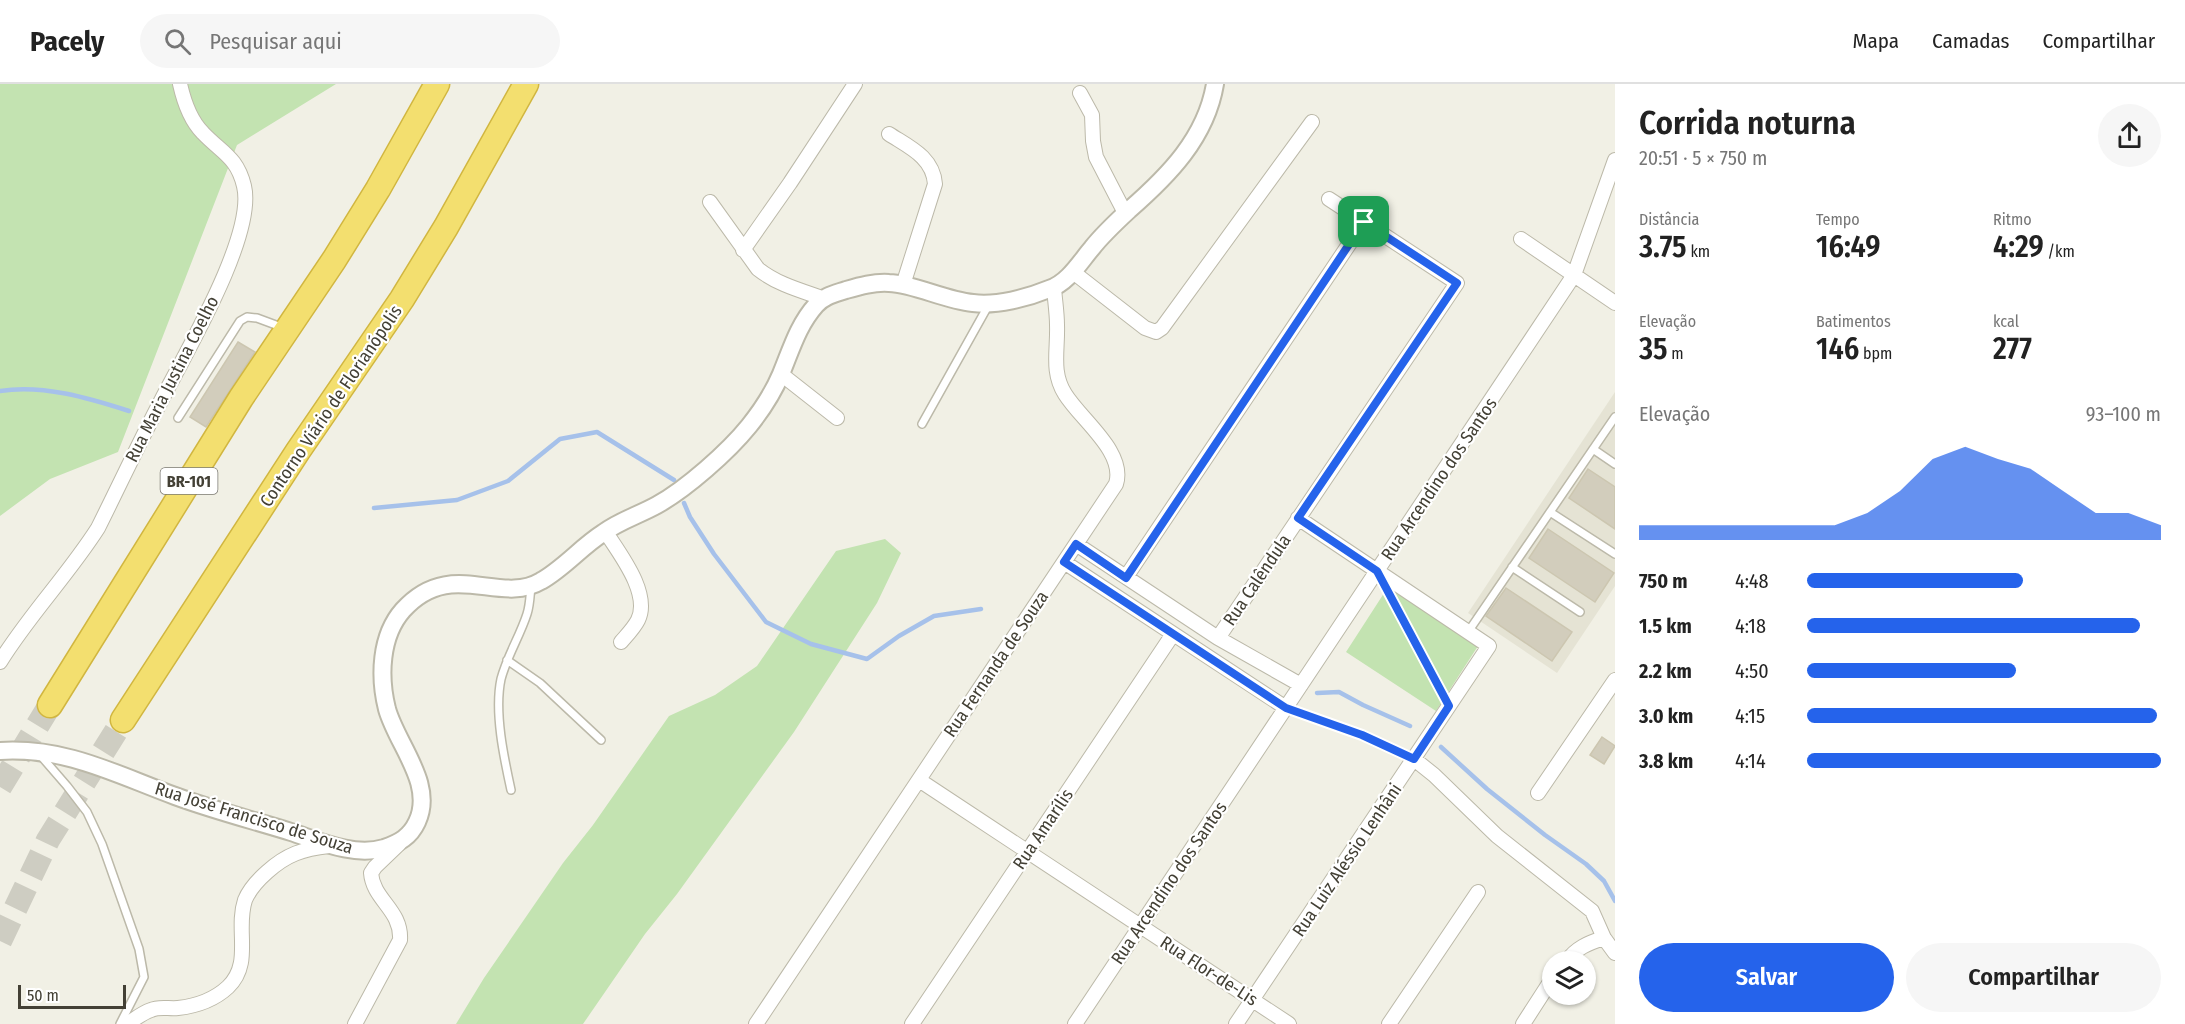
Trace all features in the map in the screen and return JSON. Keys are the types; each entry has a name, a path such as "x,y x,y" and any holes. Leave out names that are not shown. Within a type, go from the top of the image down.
{"highway":[{"name":"BR-101","path":"50,705 241,398 289,330 378,189 437,84"},
{"name":"Contorno Viário de Florianópolis","path":"123,720 298,452 402,299 446,227 526,84"}],"street":[{"name":"Rua Maria Justina Coelho","path":"0,662 12,643 76,562 98,528 199,328 232,258 242,228 245,189 240,172 231,157 202,132 194,121 185,105 180,84"},
{"path":"743,250 855,84"},
{"path":"355,1024 400,940 401,928 374,886 371,873 414,829 422,811 422,792 386,706 383,679 383,655 387,638 395,621 414,600 438,587 471,583 509,588 531,586 545,579 605,531 672,496 708,466 750,425 781,374 796,334 807,315 822,298 866,284 891,283 975,304 990,303 1054,288 1073,272 1095,244 1125,213 1150,192 1184,154 1195,138 1212,103 1215,84"},
{"path":"1080,93 1092,115 1096,157 1125,213"},
{"path":"1073,272 1145,328 1156,332 1162,328 1312,122"},
{"path":"889,134 920,155 929,163 934,173 935,184 903,285"},
{"name":"Rua Arcendino dos Santos","path":"1075,1024 1574,275 1615,160"},
{"path":"1126,578 1364,222 1329,199"},
{"path":"710,202 743,250 768,278 822,298"},
{"name":"Rua Calêndula","path":"1218,638 1457,283 1364,222"},
{"path":"1521,239 1615,303"},
{"name":"Rua Fernanda de Souza","path":"756,1024 1116,484 1119,475 1117,463 1110,450 1075,407 1059,381 1055,363 1058,327 1054,288"},
{"path":"781,374 837,418"},
{"name":"Rua Luiz Aléssio Lenhâni","path":"1236,1024 1489,646 1298,518"},
{"path":"605,531 628,568 640,595 639,618 621,642"},
{"path":"1076,544 1218,638 1301,685"},
{"path":"1064,562 1286,708"},
{"name":"Rua Amarílis","path":"912,1024 1173,634"},
{"path":"1538,793 1615,680"},
{"name":"Rua José Francisco de Souza","path":"0,751 22,750 81,760 179,798 334,846 362,851 378,850 403,841"},
{"path":"1414,759 1434,775 1497,836 1592,911 1604,938 1615,953"},
{"name":"Rua Flor-de-Lis","path":"919,780 1289,1024"},
{"path":"127,1024 150,1010 198,1005 219,995 230,986 242,963 243,910 246,898 254,884 278,862 292,853 304,849 334,846"},
{"path":"1389,1024 1478,892"},
{"path":"1575,951 1604,938"},
{"path":"1523,1024 1542,995"}],"lane":[{"path":"922,424 990,303"},
{"path":"178,418 240,321 247,317 256,318 289,330"},
{"path":"1468,632 1615,417"},
{"path":"1593,449 1615,464"},
{"path":"1550,512 1615,554"},
{"path":"1512,567 1580,612"},
{"path":"511,790 500,722 501,681 507,660 527,615 531,586"},
{"path":"507,660 540,683 601,740"},
{"path":"37,752 68,786 87,812 102,844 139,949 144,976 120,1024"}],"path":[{"path":"1377,571 1449,706"},
{"path":"1286,708 1362,735 1414,759"}],"shaded area":[{"path":"1615,392 1615,586 1557,673 1468,613"}],"green space":[{"path":"0,84 336,84 237,145 118,452 50,479 0,516"},
{"path":"885,539 901,553 877,603 794,732 677,894 645,934 583,1024 456,1024 484,978 563,863 593,825 669,716 715,695 757,666 836,551"},
{"path":"1388,587 1478,646 1436,711 1346,652"}],"building":[{"path":"238,342 255,352 206,427 190,417"},
{"path":"1588,469 1615,487 1615,529 1569,498"},
{"path":"1548,529 1614,573 1595,602 1529,558"},
{"path":"1506,588 1572,632 1552,661 1486,616"},
{"path":"1602,737 1615,746 1604,764 1590,755"}],"waterway":[{"path":"0,391 16,389 49,391 82,397 129,411"},
{"path":"374,508 457,500 508,481 560,439 597,432 674,480"},
{"path":"684,503 690,517 714,554 766,622 811,644 867,659 899,636 934,616 981,609"},
{"path":"1317,693 1339,692 1410,726"},
{"path":"1441,747 1487,789 1586,864 1604,881 1615,901"}],"tunnel":[{"path":"0,787 50,705"},
{"path":"0,941 48,840 123,720"}],"route":[{"path":"1364,222 1457,283 1298,518 1377,571 1449,706 1414,759 1362,735 1286,708 1064,562 1076,544 1126,578 1364,222"}]}
